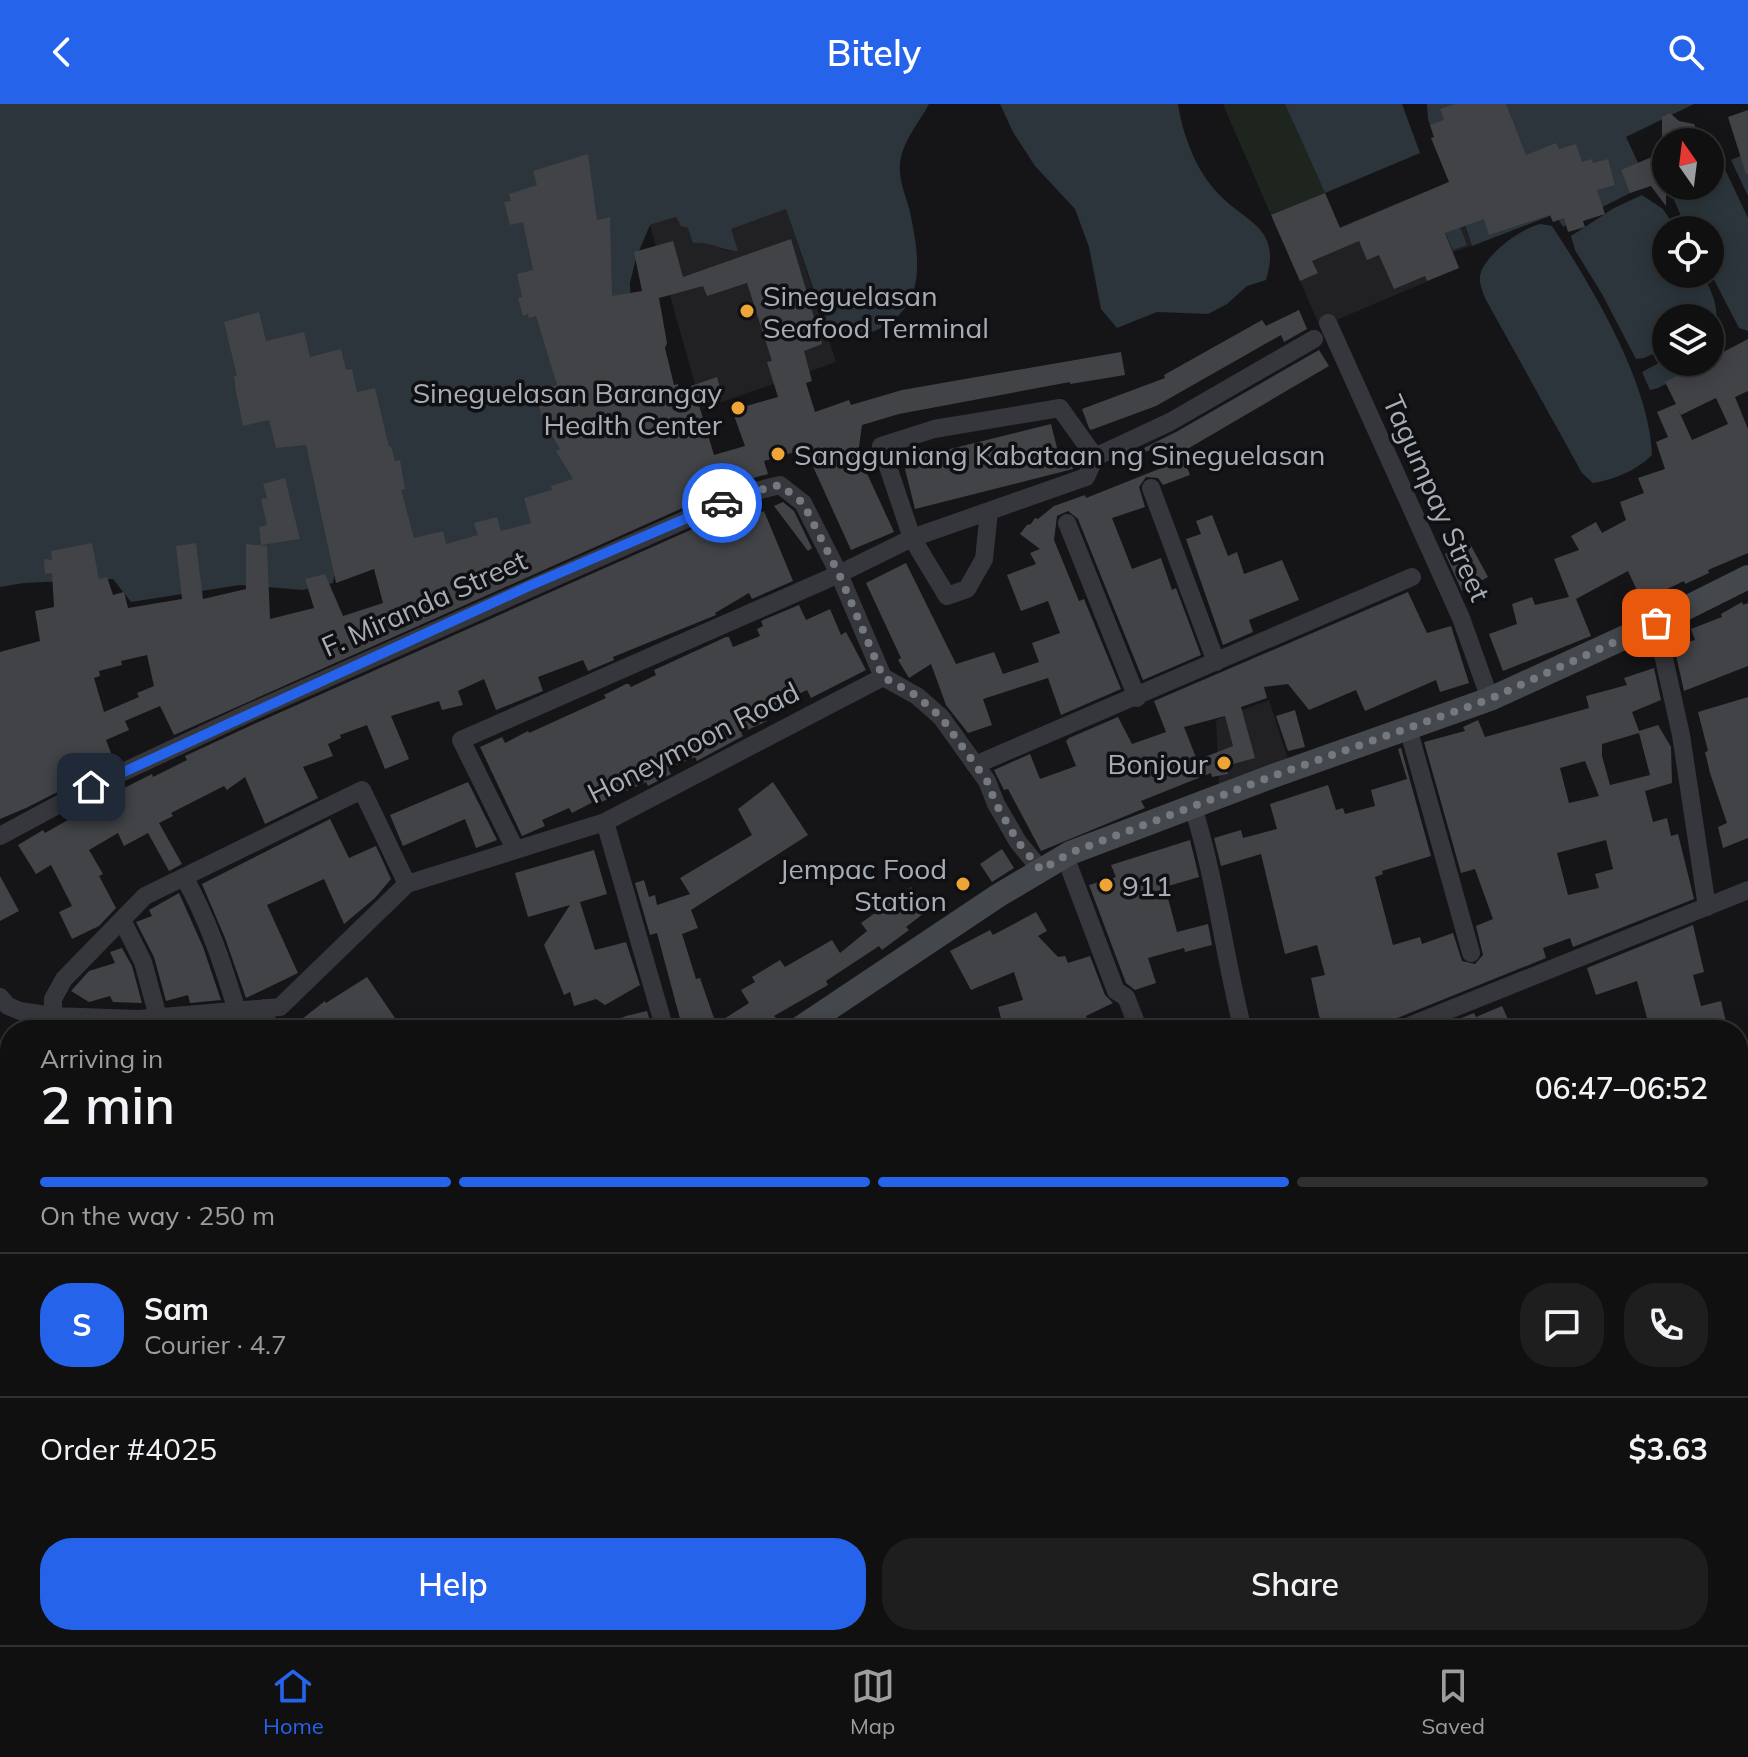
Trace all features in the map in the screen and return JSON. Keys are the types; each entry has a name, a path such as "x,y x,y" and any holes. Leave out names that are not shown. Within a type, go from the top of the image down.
{"main road":[{"path":"812,1020 999,895 1065,856 1490,699 1748,577"}],"street":[{"name":"Tagumpay Street","path":"1328,323 1461,618 1490,699"},
{"path":"515,849 461,740 839,574 912,538 1086,477 1095,457 1170,422 1314,339"},
{"path":"989,511 984,559 967,589 947,596 912,538 881,446 934,429 1060,408 1095,457"},
{"name":"F. Miranda Street","path":"0,836 91,787 249,713 529,586 743,494 780,485 803,503 839,574"},
{"path":"1151,488 1216,662"},
{"path":"1067,523 1137,698"},
{"path":"839,574 883,677 917,696 941,717 987,781 1018,842 1041,870"},
{"path":"975,765 1137,698 1412,577"},
{"path":"1656,623 1681,735 1707,907"},
{"name":"Honeymoon Road","path":"116,1020 280,1007 407,884 605,822 883,677"},
{"path":"1408,728 1471,953"},
{"path":"50,1020 53,999 64,979 145,896 362,790 407,884"},
{"path":"1193,807 1215,889 1228,971 1240,1020"},
{"path":"605,822 662,1020"},
{"path":"1065,856 1116,991 1126,997 1135,1020"},
{"path":"184,877 215,945 237,1011"},
{"path":"1424,1020 1748,890"},
{"path":"122,920 143,962 158,1017"},
{"name":"Honeymoon Road","path":"0,997 8,1006 42,1020"},
{"path":"264,1008 267,1020"}],"shaded area":[{"path":"0,104 929,104 907,141 900,165 916,247 916,280 905,308 893,320 871,332 843,331 825,323 786,209 731,229 738,251 693,243 688,228 681,226 676,217 650,225 636,258 630,283 631,312 612,428 540,533 337,558 333,583 303,590 240,585 131,602 113,579 0,587"},
{"path":"1000,104 1178,104 1190,149 1201,171 1215,190 1265,236 1270,262 1266,280 1247,286 1227,304 1208,314 1157,312 1117,328 1101,309 1089,247 1075,209 1035,166 1013,132"},
{"path":"1223,104 1285,104 1340,227 1448,182 1472,246 1453,252 1459,268 1320,327"},
{"path":"1223,104 1285,104 1325,193 1271,215"},
{"path":"1285,104 1402,104 1420,153 1325,193"},
{"path":"1427,104 1694,104 1626,137 1648,184 1563,227 1555,214 1472,246 1428,119"},
{"path":"1748,153 1748,196 1731,160"},
{"path":"1724,167 1748,218 1748,331 1739,328 1718,288 1724,288 1724,216 1681,216 1674,200 1724,200"},
{"path":"1642,195 1663,209 1668,216 1652,216 1652,288 1709,288 1715,304 1652,304 1652,354 1644,358 1636,359 1575,250 1571,236 1614,208"},
{"name":"Sineguelasan Seafood Terminal","path":"786,208 836,362 702,409 650,225 676,217 705,242 727,251 737,251 730,229"},
{"path":"1453,209 1467,245 1453,250 1438,215"},
{"path":"1541,224 1552,226 1600,305 1630,366 1649,427 1652,455 1632,470 1601,482 1593,483 1582,473 1486,300 1481,285 1480,276 1488,260 1504,244"},
{"path":"1652,367 1652,376 1682,376 1650,390 1642,372"},
{"path":"1269,700 1288,759 1219,784 1216,720"}],"building":[{"path":"1455,104 1506,104 1526,155 1556,143 1559,149 1576,144 1582,162 1608,159 1615,185 1597,190 1605,214 1583,221 1585,227 1568,232 1564,218 1553,222 1550,215 1489,235 1484,219 1445,233 1459,268 1427,281 1425,276 1394,289 1379,255 1367,260 1359,241 1312,261 1318,273 1300,281 1271,215 1325,193 1340,228 1449,182 1431,138 1434,137 1430,125 1444,120 1440,109"},
{"path":"1748,110 1748,174 1746,174 1728,117"},
{"path":"1670,113 1679,121 1694,124 1696,128 1662,128 1662,117"},
{"path":"588,154 597,220 610,217 612,296 642,291 634,252 673,241 683,277 791,239 822,344 804,351 812,381 806,383 815,412 849,400 851,405 902,390 1121,352 1125,375 1070,382 899,414 862,425 858,454 894,532 851,550 805,449 764,461 768,474 703,492 705,498 174,735 160,706 125,721 129,730 106,740 115,763 0,819 0,652 40,641 35,611 54,607 52,573 45,574 44,559 52,560 51,551 92,543 99,579 107,577 113,595 124,592 128,608 182,599 176,546 196,543 203,599 246,589 246,544 267,546 270,619 314,608 305,579 325,574 343,616 383,603 374,569 336,583 306,445 276,448 269,420 243,426 234,376 237,376 224,322 259,312 266,341 304,332 310,357 341,349 346,370 352,369 357,392 375,388 389,447 395,461 400,460 405,489 401,490 414,538 443,531 446,544 478,535 474,523 497,517 501,531 531,523 524,498 552,490 551,486 573,479 556,451 560,449 542,418 537,399 545,397 542,390 557,385 536,316 523,316 518,298 522,297 517,274 533,270 523,222 510,225 504,202 511,201 509,194 537,185 533,171","holes":["747,283 772,361 767,362 778,397 732,410 745,446 714,455 699,405 723,397 717,377 679,390 678,384 674,385 665,348 667,343 659,298 703,286 707,296","147,655 154,686 137,693 139,697 104,712 94,678 100,676 99,671 122,665 121,661"]},
{"path":"1652,157 1652,187 1630,193 1621,170"},
{"path":"1299,310 1307,329 1284,342 1281,335 1156,406 1091,430 1089,428 1082,409 1165,378 1164,375 1262,320 1266,326"},
{"path":"1748,339 1748,391 1735,397 1748,429 1748,553 1642,601 1628,571 1576,599 1591,636 1503,671 1489,634 1517,624 1512,604 1532,597 1535,605 1569,597 1554,559 1579,550 1571,536 1596,522 1602,533 1626,520 1620,502 1644,493 1638,478 1665,469 1656,442 1668,437 1657,412 1676,404 1665,382 1677,376 1724,376 1724,352","holes":["1716,398 1728,424 1692,440 1677,407 1681,415"]},
{"path":"1319,350 1329,366 1177,455 1174,445 1143,452 1142,449"},
{"path":"1051,424 1058,452 1069,449 1073,469 915,509 901,453 920,448 922,456"},
{"path":"1184,459 1190,475 1163,485 1158,478 1146,477 1139,487 1145,507 1112,518 1132,569 1161,558 1172,590 1176,588 1201,655 1143,680 1078,519 1068,511 1057,516 1054,540 1079,601 1084,599 1121,689 1061,715 1048,678 983,699 992,725 968,733 946,705 931,664 909,678 898,660 901,658 866,583 906,563 956,664 994,652 1003,674 1039,662 1032,643 1060,633 1048,601 1021,611 1007,575 1036,564 1030,553 1040,549 1020,534 1035,518 1038,519 1054,506 1085,495 1086,498"},
{"path":"285,478 300,539 261,545 259,527 267,525 261,499 267,498 263,484"},
{"path":"783,502 794,511 812,548 808,551 774,506"},
{"path":"744,511 747,518 764,511 793,581 752,599 749,593 716,615 613,657 614,660 588,671 583,660 538,677 543,691 496,710 484,679 458,691 463,705 442,710 439,701 391,716 409,759 385,769 367,725 340,735 341,738 328,744 333,756 303,767 318,798 265,824 245,777 227,790 224,786 171,813 173,816 159,823 182,864 169,871 148,833 124,846 118,833 89,850 103,874 99,876 116,908 99,926 72,939 59,912 72,906 51,865 36,874 18,845 124,788 187,760 185,756 254,724 713,520 715,524"},
{"path":"1212,515 1228,556 1237,552 1244,574 1282,560 1299,600 1249,620 1253,632 1223,645 1186,539 1201,534 1196,521"},
{"path":"1469,542 1488,577 1462,591 1445,554"},
{"path":"1408,592 1427,633 1451,626 1469,683 1440,692 1436,680 1365,711 1356,690 1309,710 1288,684 1264,687 1267,698 1241,707 1255,758 1226,766 1228,774 1212,777 1211,773 1141,801 1145,808 1041,851 1008,789 1004,790 994,770 1030,754 1040,779 1076,766 1066,741 1118,717 1132,744 1166,732 1154,701","holes":["1225,716 1233,746 1197,760 1184,727"]},
{"path":"1742,602 1743,605 1748,603 1748,666 1684,691 1674,646 1695,640 1691,629 1722,617 1721,614"},
{"path":"799,605 806,620 830,609 841,635 846,632 866,670 811,698 807,690 763,711 767,721 741,733 743,736 697,761 695,757 668,769 671,774 648,786 646,782 572,813 569,808 542,820 545,826 522,836 480,747 502,737 505,743 529,733 606,698 604,695 626,684 631,687 656,675 654,670 726,637 729,637 733,647 760,636 757,629 763,626 761,621"},
{"path":"1654,668 1661,700 1632,712 1639,731 1658,725 1671,747 1672,783 1645,791 1653,822 1667,818 1671,836 1678,834 1694,899 1573,947 1570,938 1543,948 1546,958 1394,1020 1321,1020 1311,978 1325,975 1317,945 1285,954 1261,854 1221,866 1214,838 1241,830 1243,838 1277,829 1270,804 1328,785 1336,810 1343,808 1345,814 1375,806 1371,790 1407,779 1398,749 1401,748 1431,856 1382,871 1383,874 1375,877 1393,945 1420,937 1422,944 1453,933 1462,961 1475,964 1483,955 1476,926 1493,919 1475,869 1461,873 1424,742 1465,731 1463,727 1478,720 1485,737 1589,708 1586,696 1627,685 1624,678","holes":["1639,733 1650,775 1610,785 1602,744","1585,761 1599,796 1569,803 1560,768","1606,840 1613,869 1595,874 1599,888 1568,895 1557,853"]},
{"path":"1748,697 1748,838 1723,848 1718,827 1727,823 1710,773 1698,712"},
{"path":"1295,710 1305,747 1288,751 1276,716"},
{"path":"468,782 497,840 476,848 465,819 403,846 390,815"},
{"path":"773,782 808,835 691,910 698,928 682,934 696,979 700,978 715,1020 680,1020 657,933 650,935 635,883 644,880 649,897 655,895 657,905 690,894 680,878 752,835 738,809"},
{"path":"330,819 349,858 376,846 391,879 375,898 344,924 324,879 267,905 298,973 246,998 202,884"},
{"path":"1190,840 1199,877 1165,887 1177,932 1208,924 1212,945 1185,952 1184,948 1148,958 1156,983 1135,990 1126,983 1089,885 1116,877 1111,865"},
{"path":"1002,849 1014,868 992,882 980,864"},
{"path":"594,850 607,894 580,902 595,950 626,942 640,985 605,1005 596,999 574,1006 570,992 564,995 544,945 570,905 528,917 515,873"},
{"path":"0,876 19,911 0,921"},
{"path":"911,887 928,910 906,927 909,930 882,950 879,946 826,981 828,985 774,1016 776,1018 722,1020 749,1003 741,990 755,982 752,977 780,960 785,967 832,940 840,953 867,931 861,923"},
{"path":"179,893 203,947 221,1000 190,1003 188,995 166,1001 154,957 136,922 152,916 149,910"},
{"path":"1036,912 1047,931 1038,936 1058,957 1065,956 1068,963 1090,956 1105,995 1113,1003 1086,1016 1088,1020 1001,1020 998,1007 1023,1000 1014,972 971,990 950,951 990,930 993,935"},
{"path":"1693,925 1704,972 1693,975 1701,1006 1721,1001 1726,1020 1640,1020 1647,1018 1637,981 1596,995 1587,968"},
{"path":"122,948 132,966 142,1003 113,1002 110,996 89,1002 71,991 89,971 115,963 110,952"},
{"path":"367,977 395,1018 301,1020"},
{"path":"1502,1006 1508,1020 1456,1020 1474,1013 1476,1017"},
{"path":"647,1011 650,1020 616,1020"}],"way so far":[{"path":"722,503 780,485 803,503 839,574 883,677 917,696 941,717 987,781 1018,842 1041,870 1070,853 1273,776 1490,699 1656,623"}],"place":[{"name":"Sineguelasan Seafood Terminal","path":"747,311"},
{"name":"Sineguelasan Barangay Health Center","path":"738,408"},
{"name":"Sangguniang Kabataan ng Sineguelasan","path":"778,454"},
{"name":"Bonjour","path":"1224,763"},
{"name":"Jempac Food Station","path":"963,884"},
{"name":"911","path":"1106,885"}],"route":[{"path":"91,787 529,586 722,503"}]}
